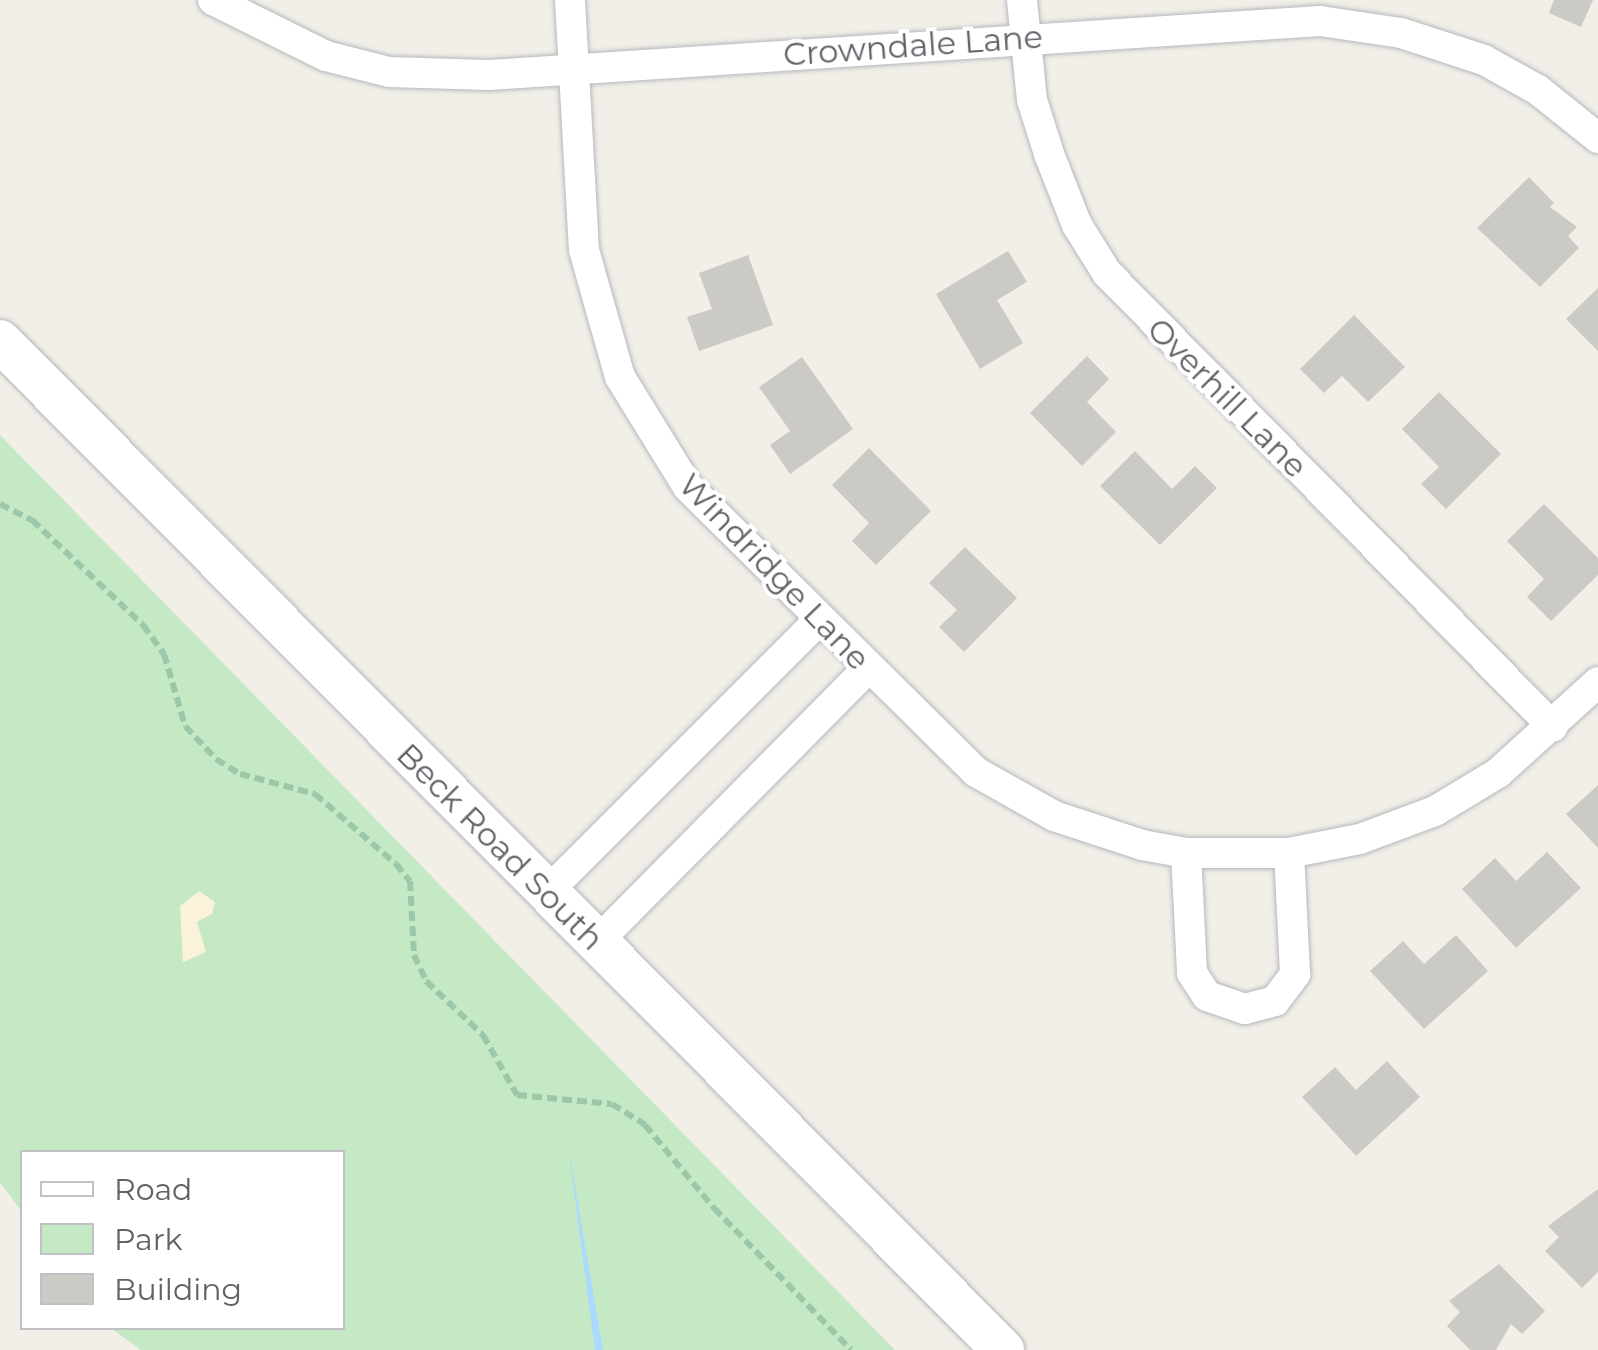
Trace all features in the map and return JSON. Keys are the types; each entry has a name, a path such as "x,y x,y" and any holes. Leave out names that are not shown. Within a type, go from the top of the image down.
{"main road":[{"name":"Beck Road South","path":"0,341 1003,1350"}],"street":[{"name":"Crowndale Lane","path":"213,0 296,44 389,72 575,72 1266,21 1361,25 1484,60 1538,90 1598,138"},
{"name":"Windridge Lane","path":"570,0 584,250 620,377 688,487 946,748 1008,792 1091,830 1186,853 1289,853 1360,839 1435,811 1498,773 1598,682"},
{"name":"Overhill Lane","path":"1022,0 1022,38 1049,154 1077,225 1107,273 1553,727"},
{"path":"546,892 818,621"},
{"path":"596,943 867,670"},
{"path":"1186,853 1192,973 1206,996 1245,1009 1275,1001 1295,974 1289,853"}],"path":[{"path":"0,504 32,520 143,626 164,654 184,726 216,760 240,774 314,794 340,810 396,864 410,882 414,956 426,981 483,1035 517,1095 612,1104 645,1125 714,1208 851,1350"}],"green space":[{"path":"0,435 895,1350 141,1350 114,1330 345,1330 345,1150 20,1150 20,1209 0,1182"}],"sand":[{"path":"199,891 215,902 212,914 197,922 206,952 183,962 180,906"}],"water":[{"path":"568,1146 603,1350 595,1350"}],"building":[{"path":"1554,0 1593,0 1581,27 1549,13"},
{"path":"1529,177 1554,203 1550,207 1577,227 1568,236 1579,248 1540,287 1477,228"},
{"path":"1008,251 1027,282 997,300 1023,343 980,369 936,294"},
{"path":"748,255 773,325 699,351 687,317 712,309 699,273"},
{"path":"1598,288 1598,351 1566,319"},
{"path":"1354,315 1405,367 1368,402 1342,376 1324,393 1300,369"},
{"path":"1087,356 1109,379 1087,402 1116,432 1082,466 1030,413"},
{"path":"802,357 853,429 790,474 770,445 790,431 759,387"},
{"path":"1439,392 1501,454 1446,509 1421,484 1439,467 1402,429"},
{"path":"869,448 931,511 876,565 852,541 869,523 832,485"},
{"path":"1135,451 1172,489 1195,466 1217,488 1160,545 1100,486"},
{"path":"1544,504 1598,558 1598,575 1551,621 1527,597 1544,579 1507,541"},
{"path":"965,547 1017,598 964,652 939,627 957,610 929,583"},
{"path":"1598,785 1598,848 1566,814"},
{"path":"1547,852 1581,888 1516,948 1462,889 1495,858 1516,881"},
{"path":"1456,935 1488,971 1424,1029 1370,971 1403,941 1424,964"},
{"path":"1387,1061 1420,1097 1356,1156 1302,1097 1335,1067 1356,1090"},
{"path":"1598,1189 1598,1272 1582,1288 1545,1251 1559,1237 1548,1226"},
{"path":"1499,1264 1545,1311 1522,1334 1511,1324 1496,1350 1470,1350 1447,1326 1460,1312 1449,1301"}]}
